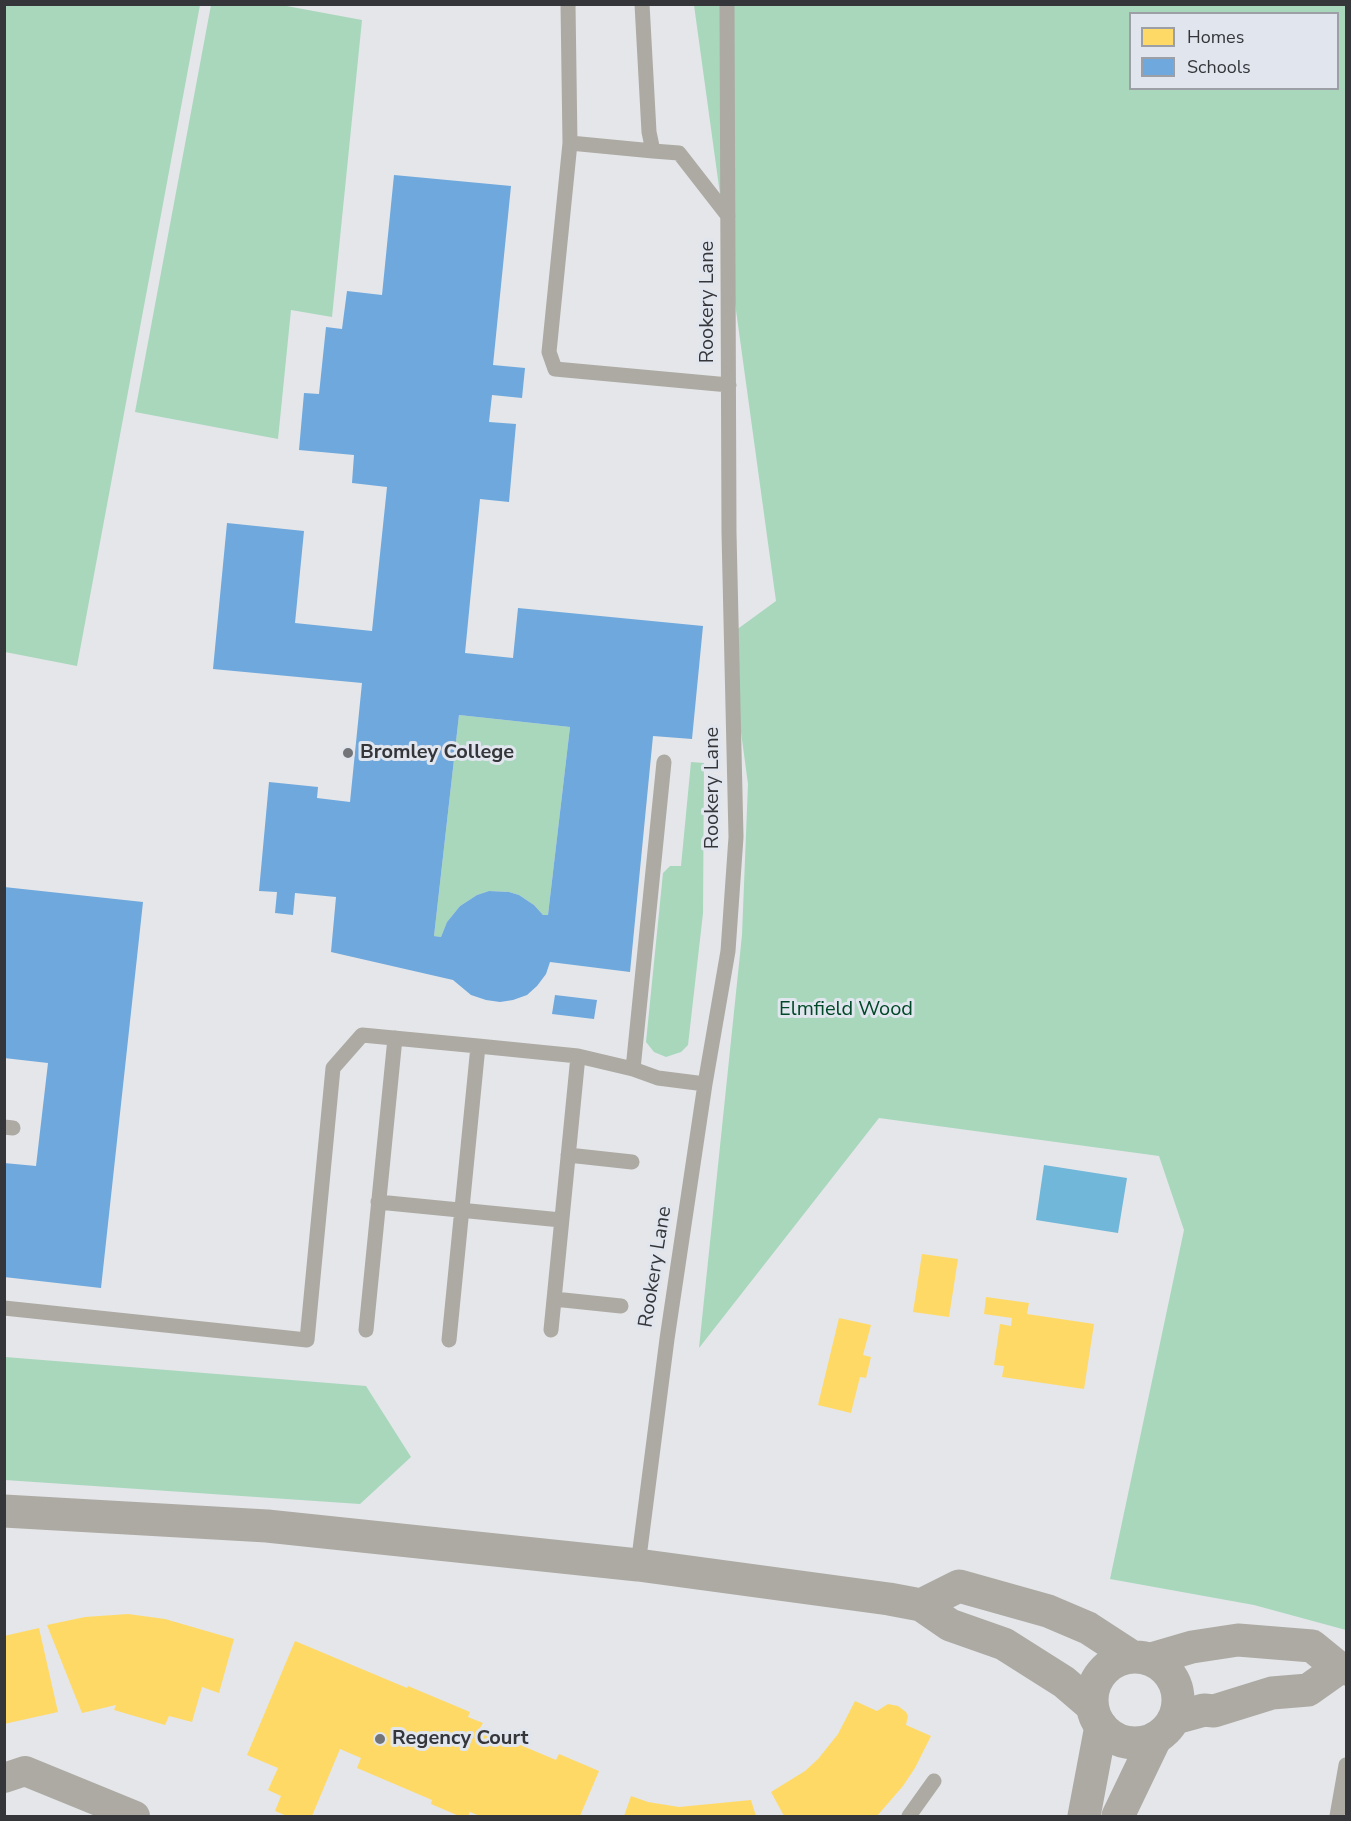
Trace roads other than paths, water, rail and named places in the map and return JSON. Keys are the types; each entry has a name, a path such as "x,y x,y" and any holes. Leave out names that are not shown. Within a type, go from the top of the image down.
{"main road":[{"path":"4,1511 267,1526 638,1565 921,1605 950,1625 1004,1644 1064,1682 1096,1717 1114,1738 1127,1742 1140,1743 1165,1728 1204,1710 1214,1711 1272,1693 1308,1690 1343,1669 1312,1646 1238,1640 1117,1660 1102,1672 1096,1680 1092,1693 1096,1717 1084,1816"},
{"path":"921,1605 959,1586 1048,1611 1162,1665 1170,1673 1178,1687 1179,1698 1118,1816"}],"street":[{"path":"4,1779 25,1771 135,1816"}],"lane":[{"path":"568,4 570,143 549,352 555,369 729,386"},
{"path":"642,4 649,132 653,151"},
{"name":"Rookery Lane","path":"638,1565 667,1339 705,1084 728,951 736,837 729,533 727,4"},
{"path":"570,143 680,153 728,216"},
{"path":"633,1069 664,762"},
{"path":"4,1308 307,1340 333,1068 362,1035 578,1056 633,1069 658,1078 705,1084"},
{"path":"366,1330 395,1038"},
{"path":"449,1340 478,1046"},
{"path":"551,1330 578,1056"},
{"path":"568,1155 632,1162"},
{"path":"378,1202 561,1220"},
{"path":"554,1299 621,1306"},
{"path":"1337,1816 1347,1765"},
{"path":"909,1816 934,1781"}],"water":[{"path":"1044,1165 1127,1178 1118,1233 1036,1220"}],"place":[{"name":"Bromley College","path":"348,753"},
{"name":"Regency Court","path":"380,1739"}],"park label":[{"name":"Elmfield Wood","path":"846,1010"}]}
